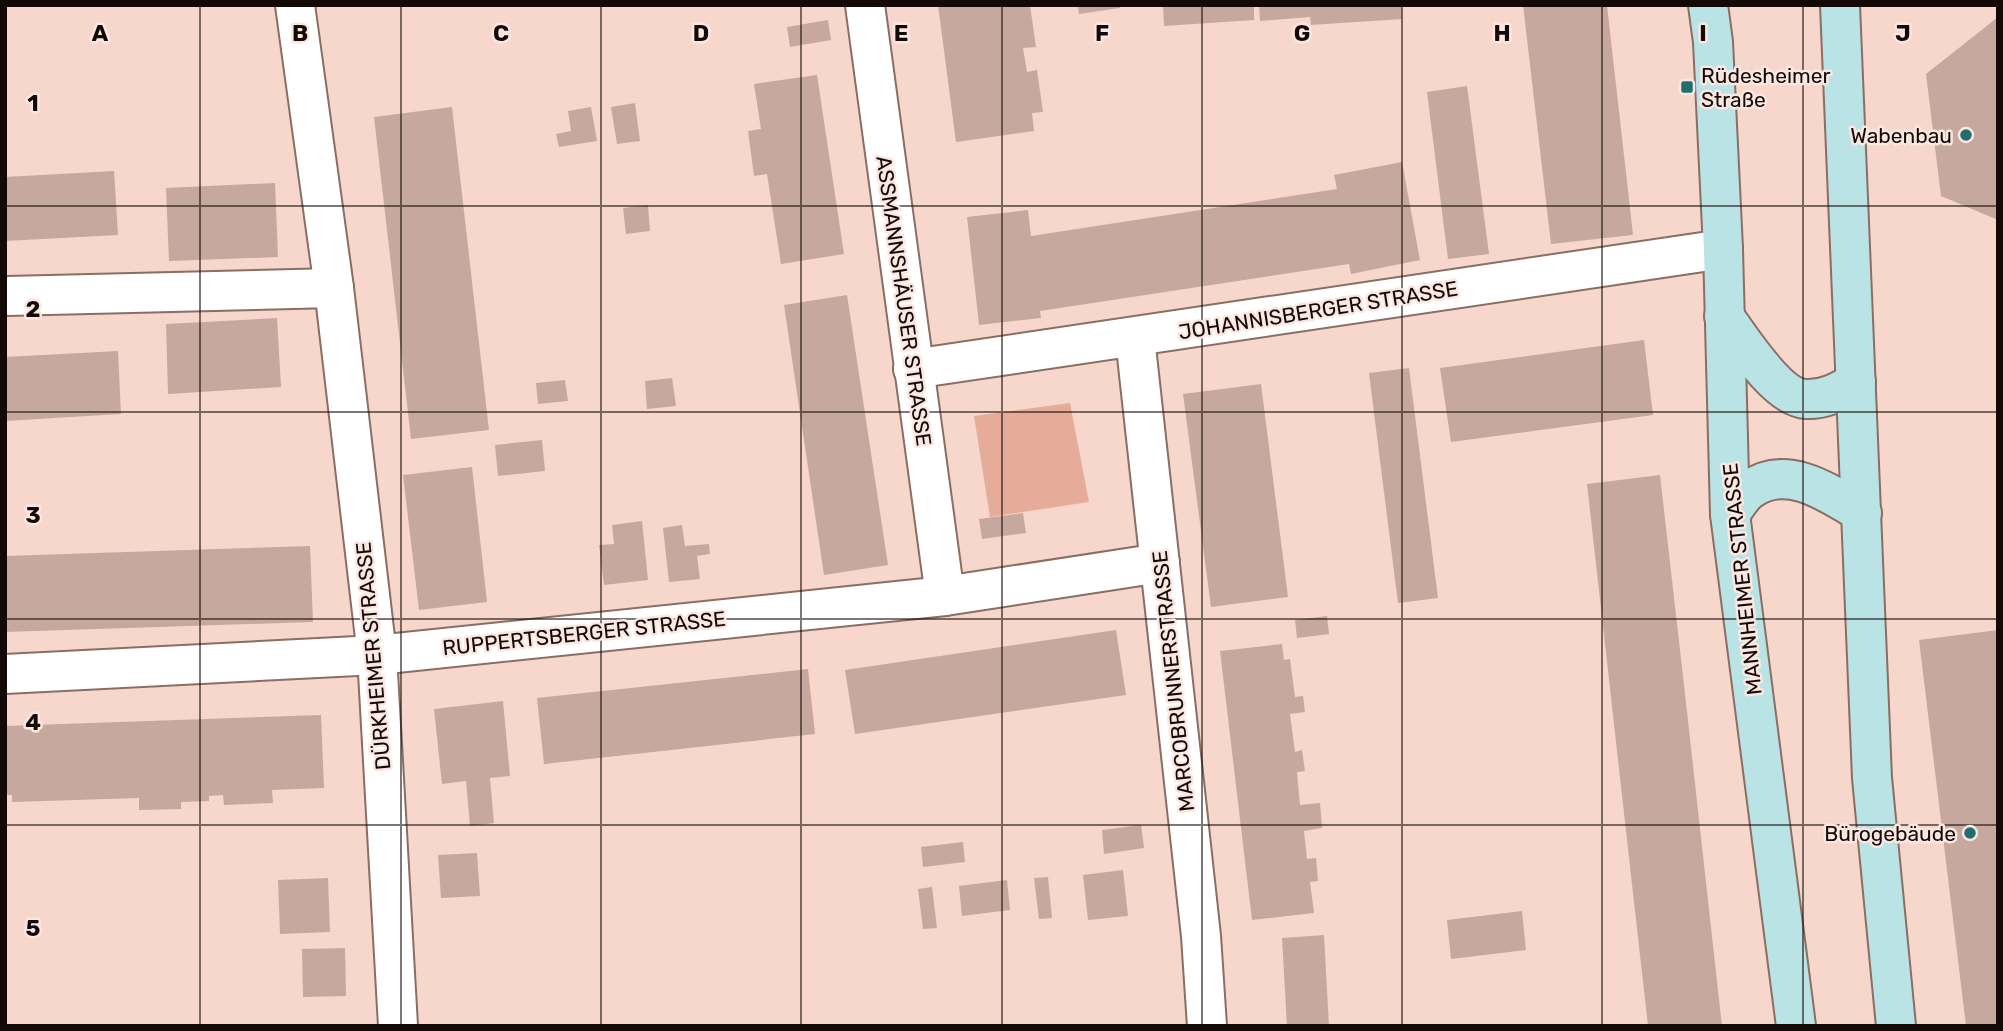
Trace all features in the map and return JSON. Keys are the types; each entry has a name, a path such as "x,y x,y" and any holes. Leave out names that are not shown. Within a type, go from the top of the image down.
{"main road":[{"name":"MANNHEIMER STRASSE","path":"1708,5 1713,42 1723,249 1730,514 1796,1026"},
{"path":"1840,5 1872,778 1896,1026"},
{"path":"1724,316 1769,378 1803,400 1832,396 1856,382"},
{"path":"1730,514 1751,489 1780,478 1817,486 1862,513"}],"street":[{"name":"DÜRKHEIMER STRASSE","path":"295,5 334,288 377,655 398,1026"},
{"name":"ASSMANNSHÄUSER STRASSE","path":"865,5 912,369 945,596"},
{"name":"JOHANNISBERGER STRASSE","path":"912,369 1723,249"},
{"path":"7,296 334,288"},
{"name":"MARCOBRUNNERSTRASSE","path":"1135,338 1201,936 1207,1026"},
{"name":"RUPPERTSBERGER STRASSE","path":"5,674 377,655 945,596 1160,563"}],"shaded area":[{"path":"1070,403 1089,502 990,517 974,416"}],"building":[{"path":"938,5 1030,5 1036,47 1023,48 1027,72 1037,70 1043,112 1032,113 1034,131 956,142"},
{"path":"1078,5 1120,5 1120,8 1079,14"},
{"path":"1163,5 1254,5 1254,20 1164,26"},
{"path":"1259,5 1401,5 1402,19 1311,25 1310,17 1260,21"},
{"path":"1523,5 1607,5 1633,235 1551,244"},
{"name":"Wabenbau","path":"1998,17 1998,220 1941,196 1926,74"},
{"path":"828,20 831,40 790,47 787,27"},
{"path":"817,75 844,254 781,264 767,174 754,176 748,131 761,129 754,84"},
{"path":"1467,86 1489,254 1448,259 1427,92"},
{"path":"635,103 640,141 617,144 611,107"},
{"path":"452,107 489,430 411,439 374,117"},
{"path":"591,107 597,141 559,147 556,134 571,131 568,111"},
{"path":"1402,162 1420,260 1351,274 1349,264 1040,311 1041,318 979,325 967,217 1028,210 1031,236 1337,189 1334,175"},
{"path":"114,171 118,235 5,241 5,177"},
{"path":"275,183 278,257 169,261 166,188"},
{"path":"648,205 650,231 626,234 623,208"},
{"path":"847,295 888,565 824,575 784,305"},
{"path":"277,318 281,387 168,394 166,324"},
{"path":"1644,340 1653,415 1451,442 1440,368"},
{"path":"118,351 121,414 5,421 5,357"},
{"path":"1409,368 1438,598 1398,603 1369,373"},
{"path":"672,378 676,406 647,409 645,381"},
{"path":"565,380 568,401 538,404 536,383"},
{"path":"1261,384 1288,597 1211,607 1183,394"},
{"path":"542,440 545,471 498,476 495,445"},
{"path":"472,467 487,602 419,610 403,475"},
{"path":"1660,475 1722,1026 1648,1026 1634,902 1587,484"},
{"path":"1023,513 1026,533 982,539 979,519"},
{"path":"642,521 648,580 604,585 599,545 614,544 612,525"},
{"path":"682,525 685,546 709,544 710,554 697,556 700,579 669,582 663,528"},
{"path":"310,546 313,622 5,632 5,556"},
{"path":"1327,616 1329,634 1297,638 1295,620"},
{"path":"1116,630 1126,695 855,734 845,670"},
{"name":"Bürogebäude","path":"1998,630 1998,1026 1966,1026 1919,640"},
{"path":"1282,644 1284,660 1290,659 1295,697 1303,696 1305,712 1290,714 1295,752 1302,750 1305,771 1297,772 1300,805 1320,803 1322,828 1304,831 1307,859 1316,858 1318,881 1310,882 1314,913 1252,920 1220,651"},
{"path":"808,669 815,734 544,764 537,698"},
{"path":"503,701 510,776 490,778 494,823 470,826 466,781 442,784 434,709"},
{"path":"321,715 324,788 272,790 273,803 224,805 223,795 209,796 209,801 181,802 181,809 139,810 139,798 12,802 12,795 5,795 5,726"},
{"path":"1141,825 1144,848 1104,854 1102,830"},
{"path":"963,842 965,862 923,867 921,847"},
{"path":"477,853 480,896 441,898 438,855"},
{"path":"1123,870 1128,916 1088,920 1083,875"},
{"path":"1048,877 1052,918 1039,919 1034,878"},
{"path":"328,878 330,932 280,934 278,880"},
{"path":"1007,880 1010,910 962,916 959,886"},
{"path":"932,887 937,928 923,929 918,889"},
{"path":"1522,911 1526,950 1451,959 1447,920"},
{"path":"1324,935 1329,1026 1287,1026 1282,938"},
{"path":"345,948 346,996 303,997 302,949"}],"place":[{"name":"Rüdesheimer Straße","path":"1687,87"},
{"name":"Wabenbau","path":"1966,135"},
{"name":"Bürogebäude","path":"1970,833"}]}
